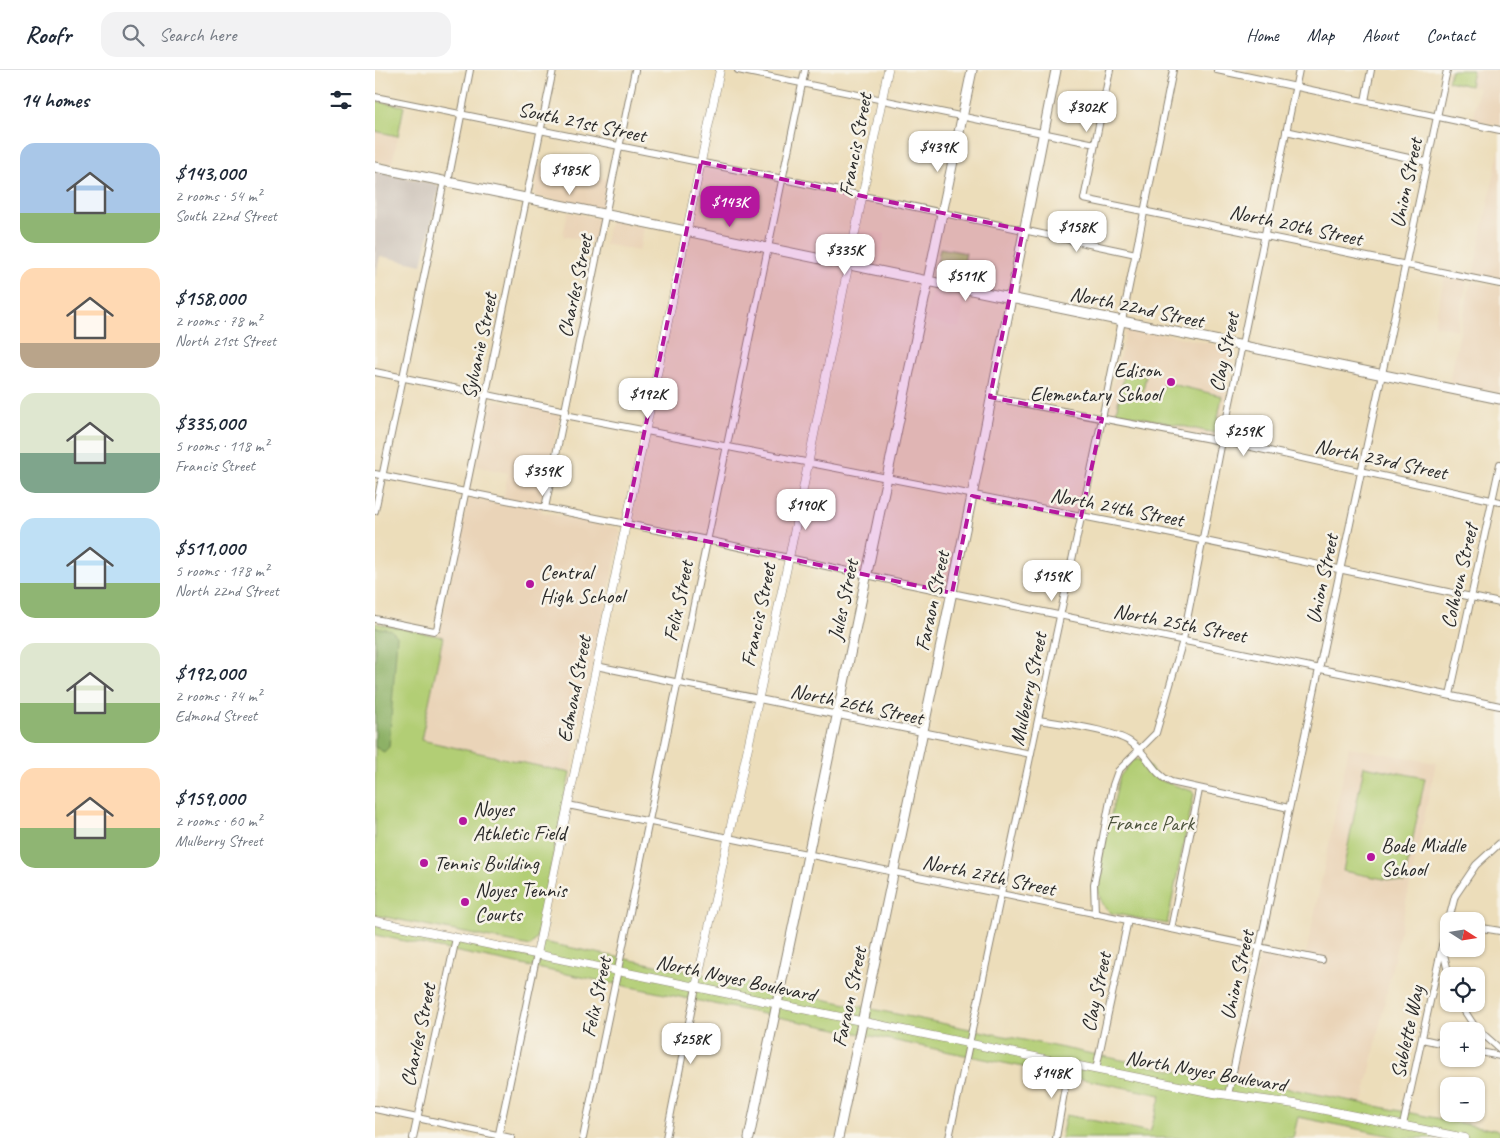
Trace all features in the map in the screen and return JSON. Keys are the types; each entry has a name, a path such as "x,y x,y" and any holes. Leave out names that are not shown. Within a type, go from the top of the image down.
{"main road":[{"name":"Jules Street","path":"749,1138 941,213 973,70"},
{"name":"Faraon Street","path":"838,1138 972,496 1009,298 1056,70"},
{"name":"North 22nd Street","path":"375,167 1500,399"}],"street":[{"path":"375,510 379,475 403,377 470,70"},
{"name":"Sylvanie Street","path":"375,619 434,631 437,629 553,70"},
{"name":"Charles Street","path":"545,508 635,70"},
{"name":"Edmond Street","path":"498,1137 720,70"},
{"path":"738,70 963,115 1095,144 1110,70"},
{"name":"Felix Street","path":"583,1138 805,70"},
{"name":"Francis Street","path":"665,1138 727,837 789,558 888,70"},
{"name":"Mulberry Street","path":"949,1138 1103,419 1173,70"},
{"path":"1217,70 1500,130"},
{"name":"Clay Street","path":"1140,750 1156,734 1183,640 1241,346 1299,70"},
{"path":"1365,101 1371,70"},
{"name":"Union Street","path":"1228,1095 1447,70"},
{"name":"South 21st Street","path":"375,97 783,178 1136,254"},
{"path":"1286,131 1427,162"},
{"name":"North 20th Street","path":"1095,144 1084,199 1500,284"},
{"name":"North 24th Street","path":"375,372 645,430 1081,516 1500,603"},
{"name":"North 23rd Street","path":"990,397 1222,441 1497,501"},
{"name":"Colhoun Street","path":"1450,696 1471,597 1497,501 1500,464"},
{"name":"North 25th Street","path":"379,475 707,540 866,575 1500,706"},
{"name":"North 26th Street","path":"596,666 923,734 1031,754"},
{"path":"1039,720 1118,736 1131,742 1163,778 1199,790 1289,808"},
{"path":"1095,914 1094,884 1109,805 1118,771 1140,750"},
{"path":"1171,929 1199,790"},
{"name":"North 27th Street","path":"568,805 894,870 1095,914 1322,960"},
{"name":"Sublette Way","path":"1451,912 1455,896 1462,883 1475,865 1500,843"},
{"name":"Clay Street","path":"1096,1070 1128,920"},
{"name":"North Noyes Boulevard","path":"375,921 1096,1070 1228,1095 1295,1104 1465,1138"},
{"path":"1485,928 1500,931"},
{"name":"Charles Street","path":"413,1138 456,938"},
{"name":"Sublette Way","path":"1403,1125 1440,955"},
{"path":"1466,1012 1475,1027 1500,1049"},
{"path":"1422,1039 1440,1043"},
{"path":"1485,1053 1500,1056"},
{"path":"1056,1138 1069,1064"},
{"path":"375,1109 498,1137 511,1138"}],"highlighted area":[{"path":"701,162 1023,230 990,397 1102,419 1081,517 972,496 952,593 625,524"}],"shaded area":[{"path":"1473,70 1500,70 1500,126 1472,120 1479,88 1470,86"},
{"path":"375,131 398,136 392,164 375,161"},
{"path":"1500,148 1500,280 1473,274"},
{"path":"538,166 610,180 604,209 534,196"},
{"path":"375,171 436,184 439,188 422,265 380,256 375,279"},
{"path":"568,212 602,219 597,243 563,236"},
{"path":"612,220 644,227 639,251 605,244 609,223"},
{"path":"859,229 885,234 878,267 856,262 853,259"},
{"path":"1445,275 1467,280 1457,330 1434,325"},
{"path":"1471,281 1500,287 1500,393 1449,383"},
{"path":"936,288 966,294 959,328 925,321 931,292"},
{"name":"Edison Elementary School","path":"1127,326 1235,349 1217,437 1213,438 1107,414"},
{"name":"Central High School","path":"492,399 560,413 541,512 618,528 621,532 570,773 421,740 443,637 439,636 467,502 471,498 502,505 508,473 475,466"},
{"name":"Bode Middle School","path":"1349,747 1436,763 1363,1103 1233,1077 1261,954 1266,952 1305,959"}],"green space":[{"path":"1451,70 1473,70 1470,86 1448,81"},
{"path":"375,101 404,106 398,136 375,131"},
{"path":"940,248 966,253 959,283 934,277"},
{"path":"1125,372 1146,376 1142,395 1160,398 1163,384 1167,383 1222,396 1215,433 1116,412"},
{"path":"375,623 443,637 421,740 570,773 536,939 531,946 375,915"},
{"path":"375,627 391,630 397,636 389,747 384,752 375,747"},
{"name":"France Park","path":"1134,759 1144,761 1162,781 1192,791 1194,794 1167,924 1111,913 1103,905 1099,894 1101,862 1118,783 1120,776"},
{"path":"1364,766 1425,778 1404,883 1343,871"},
{"path":"375,926 539,959 543,942 1220,1080 1222,1075 1440,1119 1440,1122 1455,1122 1500,1131 1500,1138 1402,1138 1298,1117 1293,1138 1061,1138 1066,1115 1150,1132 1161,1095 375,935"}],"place":[{"name":"Edison Elementary School","path":"1171,382"},
{"name":"Central High School","path":"530,584"},
{"name":"Noyes Athletic Field","path":"463,821"},
{"name":"Bode Middle School","path":"1371,857"},
{"name":"Tennis Building","path":"424,863"},
{"name":"Noyes Tennis Courts","path":"465,902"}]}
